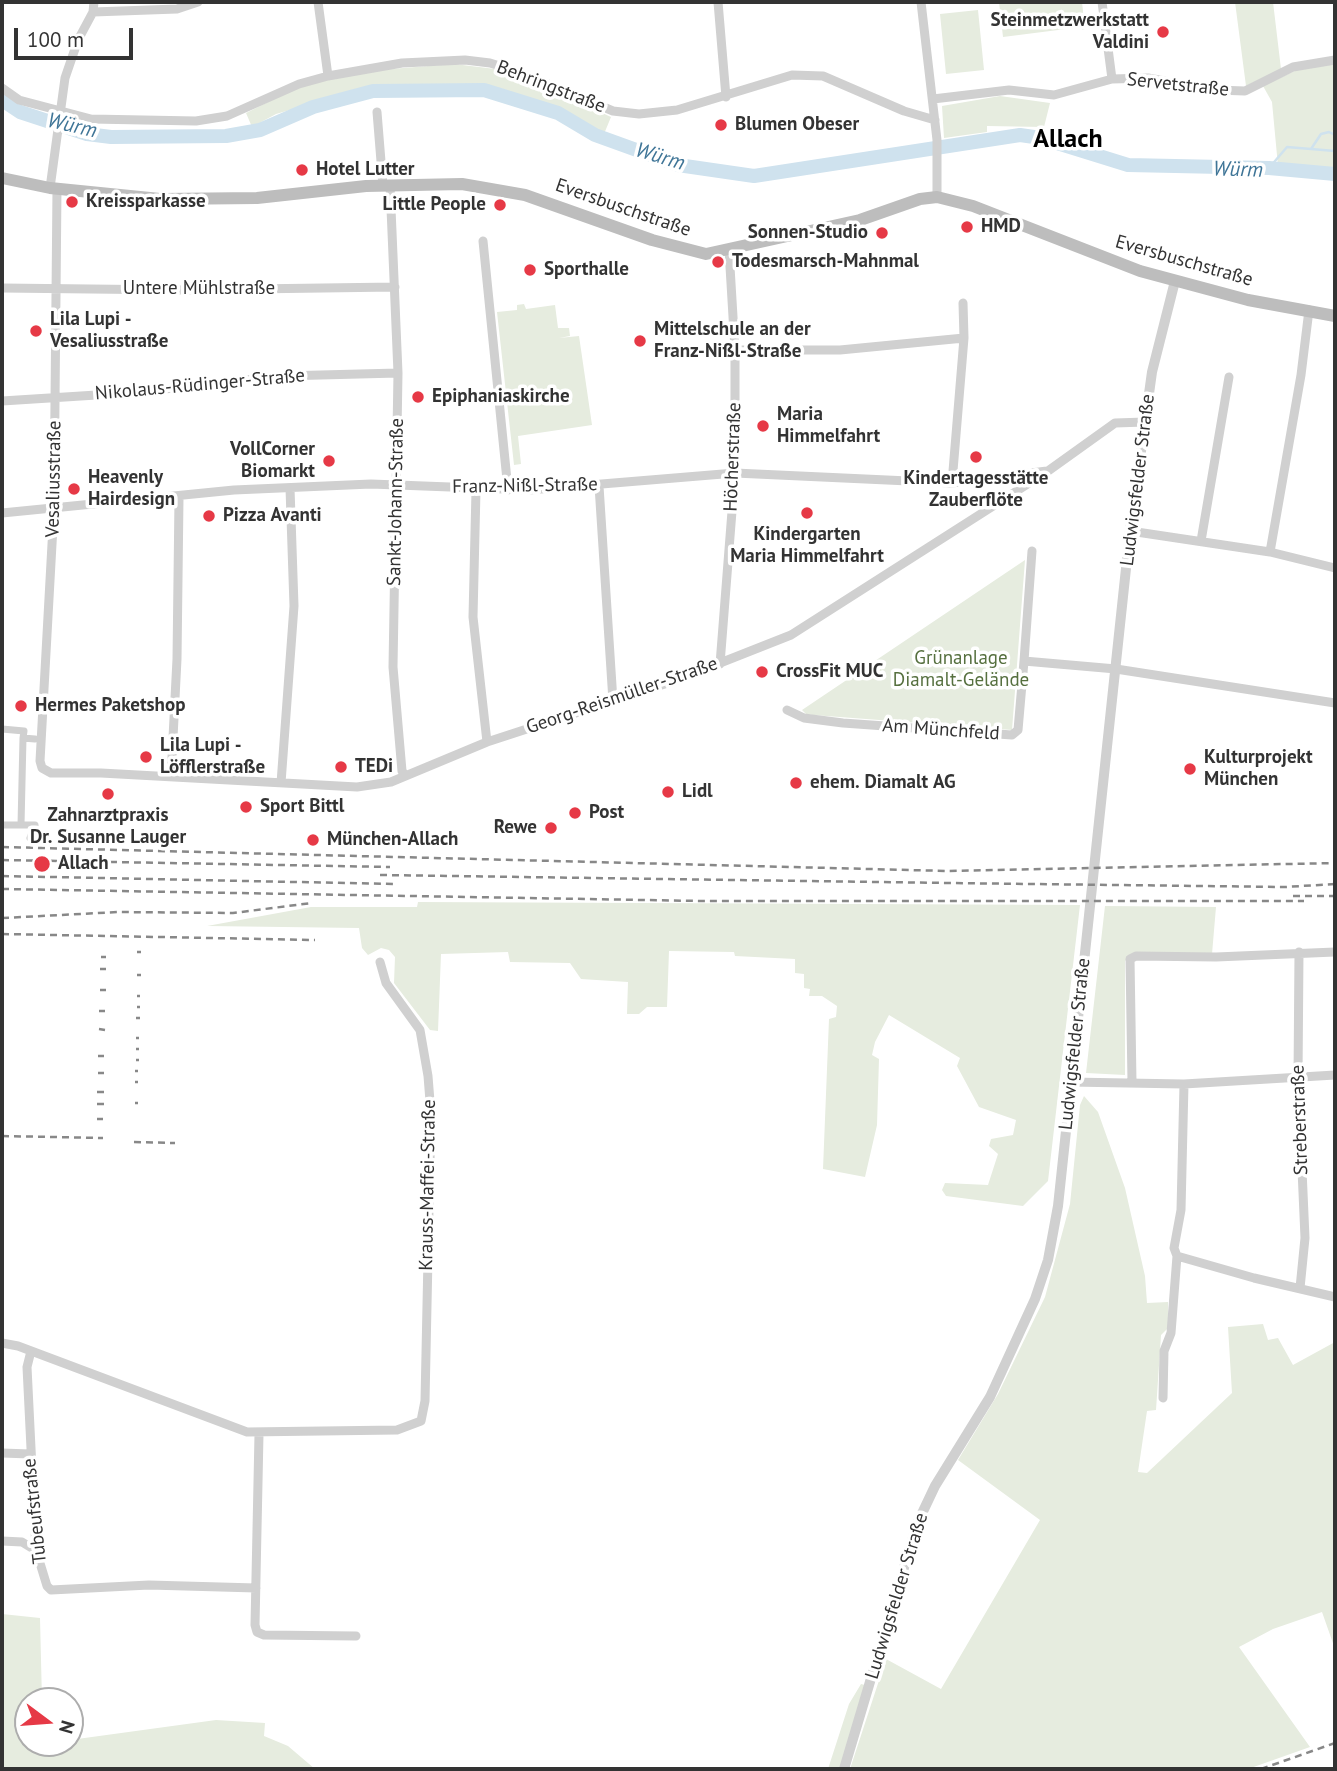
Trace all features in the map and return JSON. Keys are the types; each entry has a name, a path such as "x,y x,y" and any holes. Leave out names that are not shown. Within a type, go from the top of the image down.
{"main road":[{"name":"Eversbuschstraße","path":"2,178 54,188 140,198 192,200 257,198 387,186 462,184 524,195 694,253 729,250 860,220 919,199 937,197 966,203 1115,262 1175,281 1248,300 1335,316"}],"street":[{"path":"94,7 177,9 198,2"},
{"path":"318,2 328,76"},
{"path":"718,2 726,97"},
{"path":"921,2 937,140 937,197"},
{"path":"1102,2 1112,79"},
{"name":"Vesaliusstraße","path":"42,768 40,757 54,508 54,188 57,138 69,64 94,7"},
{"name":"Behringstraße","path":"2,88 19,100 60,115 91,120 139,122 216,118 249,108 299,84 328,76 402,63 465,60 490,63 519,72 613,110 657,113 726,97 792,75 823,76 904,111 935,120"},
{"name":"Servetstraße","path":"933,99 1009,90 1054,95 1112,79 1148,78 1216,90 1245,91 1293,67 1335,60"},
{"name":"Sankt-Johann-Straße","path":"377,112 387,186 395,287 398,484 393,667 401,771 405,775"},
{"path":"483,241 508,490"},
{"name":"Höcherstraße","path":"719,664 735,472 736,349 729,250"},
{"name":"Ludwigsfelder Straße","path":"844,1769 917,1524 935,1486 990,1397 1043,1280 1056,1219 1130,531 1152,372 1175,281"},
{"name":"Untere Mühlstraße","path":"2,288 395,287"},
{"path":"952,483 964,338 963,303"},
{"path":"1270,552 1301,375 1309,310"},
{"path":"736,349 840,350 964,338"},
{"name":"Nikolaus-Rüdinger-Straße","path":"2,401 128,393 282,376 398,373"},
{"path":"1201,541 1229,377"},
{"name":"Georg-Reismüller-Straße","path":"42,768 51,773 376,787 487,742 719,664 811,625 1048,471 1115,423 1145,422"},
{"name":"Franz-Nißl-Straße","path":"2,513 290,488 398,484 508,490 598,486 735,472 952,483 1048,471"},
{"path":"598,486 613,701"},
{"path":"281,783 294,606 290,488"},
{"path":"476,490 473,617 487,742"},
{"path":"171,777 178,648 178,498"},
{"path":"1130,531 1270,552 1335,568"},
{"path":"1032,551 1024,662 1116,668 1335,703"},
{"name":"Am Münchfeld","path":"787,709 804,718 843,723 1012,735 1017,733 1019,724 1024,662"},
{"path":"2,729 24,732 21,825"},
{"path":"23,738 35,739"},
{"path":"2,825 21,825 33,832"},
{"path":"1132,1082 1130,959 1136,956 1260,956 1298,951 1335,951"},
{"name":"Streberstraße","path":"1298,951 1297,1078 1305,1238 1300,1288"},
{"name":"Krauss-Maffei-Straße","path":"259,1434 397,1430 421,1421 425,1401 431,1114 428,1076 420,1030 386,983 380,962"},
{"path":"1070,1082 1184,1084 1335,1075"},
{"path":"1163,1398 1164,1351 1171,1333 1177,1256 1174,1248 1181,1210 1184,1084"},
{"path":"1177,1256 1335,1297"},
{"path":"2,1343 31,1351 222,1424 259,1434 257,1632 264,1635 356,1636"},
{"name":"Tubeufstraße","path":"31,1351 27,1367 36,1550 43,1579 51,1590 149,1585 256,1588"},
{"path":"2,1453 30,1454"},
{"path":"12,1541 34,1524"},
{"path":"2,1541 31,1545 36,1550"}],"green space":[{"path":"999,2 1082,2 1085,29 1082,30 1081,22 1066,24 1066,29 1003,37"},
{"path":"1235,2 1273,2 1281,69 1246,86"},
{"path":"978,10 984,70 946,74 940,14"},
{"path":"454,64 512,71 611,117 604,134 552,107 503,89 472,84 370,87 276,114 252,127 246,113 306,83 378,70"},
{"path":"1335,64 1335,171 1278,166 1272,102 1263,86 1297,70"},
{"path":"1000,96 1050,103 1044,127 987,126 987,132 944,138 942,106"},
{"path":"524,304 526,309 555,305 558,328 569,328 570,336 559,338 579,336 592,425 518,436 521,464 514,465 497,312 517,310 517,305"},
{"name":"Grünanlage Diamalt-Gelände","path":"1025,560 1012,730 813,715 802,710"},
{"path":"418,902 1080,905 1048,1181 1023,1206 946,1196 942,1190 945,1183 988,1185 998,1154 989,1146 991,1139 1013,1135 1016,1120 979,1107 957,1066 960,1058 889,1015 875,1042 872,1055 879,1059 877,1125 865,1177 823,1169 829,1019 836,1017 837,1006 822,996 809,996 810,989 804,988 804,974 795,973 795,959 735,956 734,952 669,951 667,1007 647,1007 639,1014 627,1014 628,982 581,979 570,963 510,962 508,952 441,954 438,1031 430,1030 394,983 395,957 389,950 381,948 368,955 362,948 359,928 207,926 311,907 417,907"},
{"path":"1105,906 1216,907 1212,954 1132,954 1125,961 1125,1075 1086,1073"},
{"path":"1084,1096 1098,1112 1125,1188 1145,1276 1147,1303 1168,1302 1168,1328 1161,1335 1156,1410 1147,1411 1138,1472 1147,1473 1232,1393 1228,1327 1263,1324 1268,1340 1278,1338 1293,1365 1335,1342 1335,1649 1322,1612 1273,1629 1239,1647 1310,1747 1248,1769 850,1769 886,1659 941,1689 1040,1520 958,1460 998,1394 1045,1297 1070,1204 1080,1105"},
{"path":"2,1614 40,1618 42,1687 14,1687 14,1757 84,1757 84,1738 216,1720 265,1723 264,1736 288,1746 315,1769 2,1769"},
{"path":"861,1684 865,1685 840,1769 828,1769 849,1704"}],"waterway":[{"name":"Würm","path":"2,100 20,112 87,134 111,137 226,136 260,130 313,107 373,91 484,90 558,113 595,135 678,165 754,176 1020,135 1041,138 1128,165 1269,168 1335,174"},
{"path":"1311,149 1321,134 1329,132 1335,135"},
{"path":"1269,168 1287,147 1335,151"}],"railway":[{"path":"2,847 948,871 1335,863"},
{"path":"2,860 390,867"},
{"path":"380,875 1285,887 1335,884"},
{"path":"2,876 394,884"},
{"path":"2,889 702,901 1304,901"},
{"path":"1293,896 1335,896"},
{"path":"2,918 118,912 233,913 312,903"},
{"path":"2,934 315,940"},
{"path":"101,957 106,957"},
{"path":"100,969 106,969"},
{"path":"100,990 106,990"},
{"path":"99,1011 105,1011"},
{"path":"99,1029 105,1030"},
{"path":"98,1056 104,1056"},
{"path":"98,1073 104,1073"},
{"path":"97,1092 104,1092"},
{"path":"97,1104 104,1104"},
{"path":"97,1119 103,1119"},
{"path":"2,1136 103,1138"},
{"path":"134,1142 175,1143"},
{"path":"1261,1769 1335,1743"}],"place":[{"name":"Steinmetzwerkstatt Valdini","path":"1163,32"},
{"name":"Blumen Obeser","path":"721,125"},
{"name":"Hotel Lutter","path":"302,170"},
{"name":"Kreissparkasse","path":"72,202"},
{"name":"Little People","path":"500,205"},
{"name":"HMD","path":"967,227"},
{"name":"Sonnen-Studio","path":"882,233"},
{"name":"Todesmarsch-Mahnmal","path":"718,262"},
{"name":"Sporthalle","path":"530,270"},
{"name":"Lila Lupi - Vesaliusstraße","path":"36,331"},
{"name":"Mittelschule an der Franz-Nißl-Straße","path":"640,341"},
{"name":"Epiphaniaskirche","path":"418,397"},
{"name":"Maria Himmelfahrt","path":"763,426"},
{"name":"Kindertagesstätte Zauberflöte","path":"976,457"},
{"name":"VollCorner Biomarkt","path":"329,461"},
{"name":"Heavenly Hairdesign","path":"74,489"},
{"name":"Kindergarten Maria Himmelfahrt","path":"807,513"},
{"name":"Pizza Avanti","path":"209,516"},
{"name":"CrossFit MUC","path":"762,672"},
{"name":"Hermes Paketshop","path":"21,706"},
{"name":"Lila Lupi - Löfflerstraße","path":"146,757"},
{"name":"TEDi","path":"341,767"},
{"name":"Kulturprojekt München","path":"1190,769"},
{"name":"ehem. Diamalt AG","path":"796,783"},
{"name":"Lidl","path":"668,792"},
{"name":"Zahnarztpraxis Dr. Susanne Lauger","path":"108,794"},
{"name":"Sport Bittl","path":"246,807"},
{"name":"Post","path":"575,813"},
{"name":"Rewe","path":"551,828"},
{"name":"München-Allach","path":"313,840"},
{"name":"Allach","path":"42,864"}],"district":[{"name":"Allach","path":"1068,140"}]}
